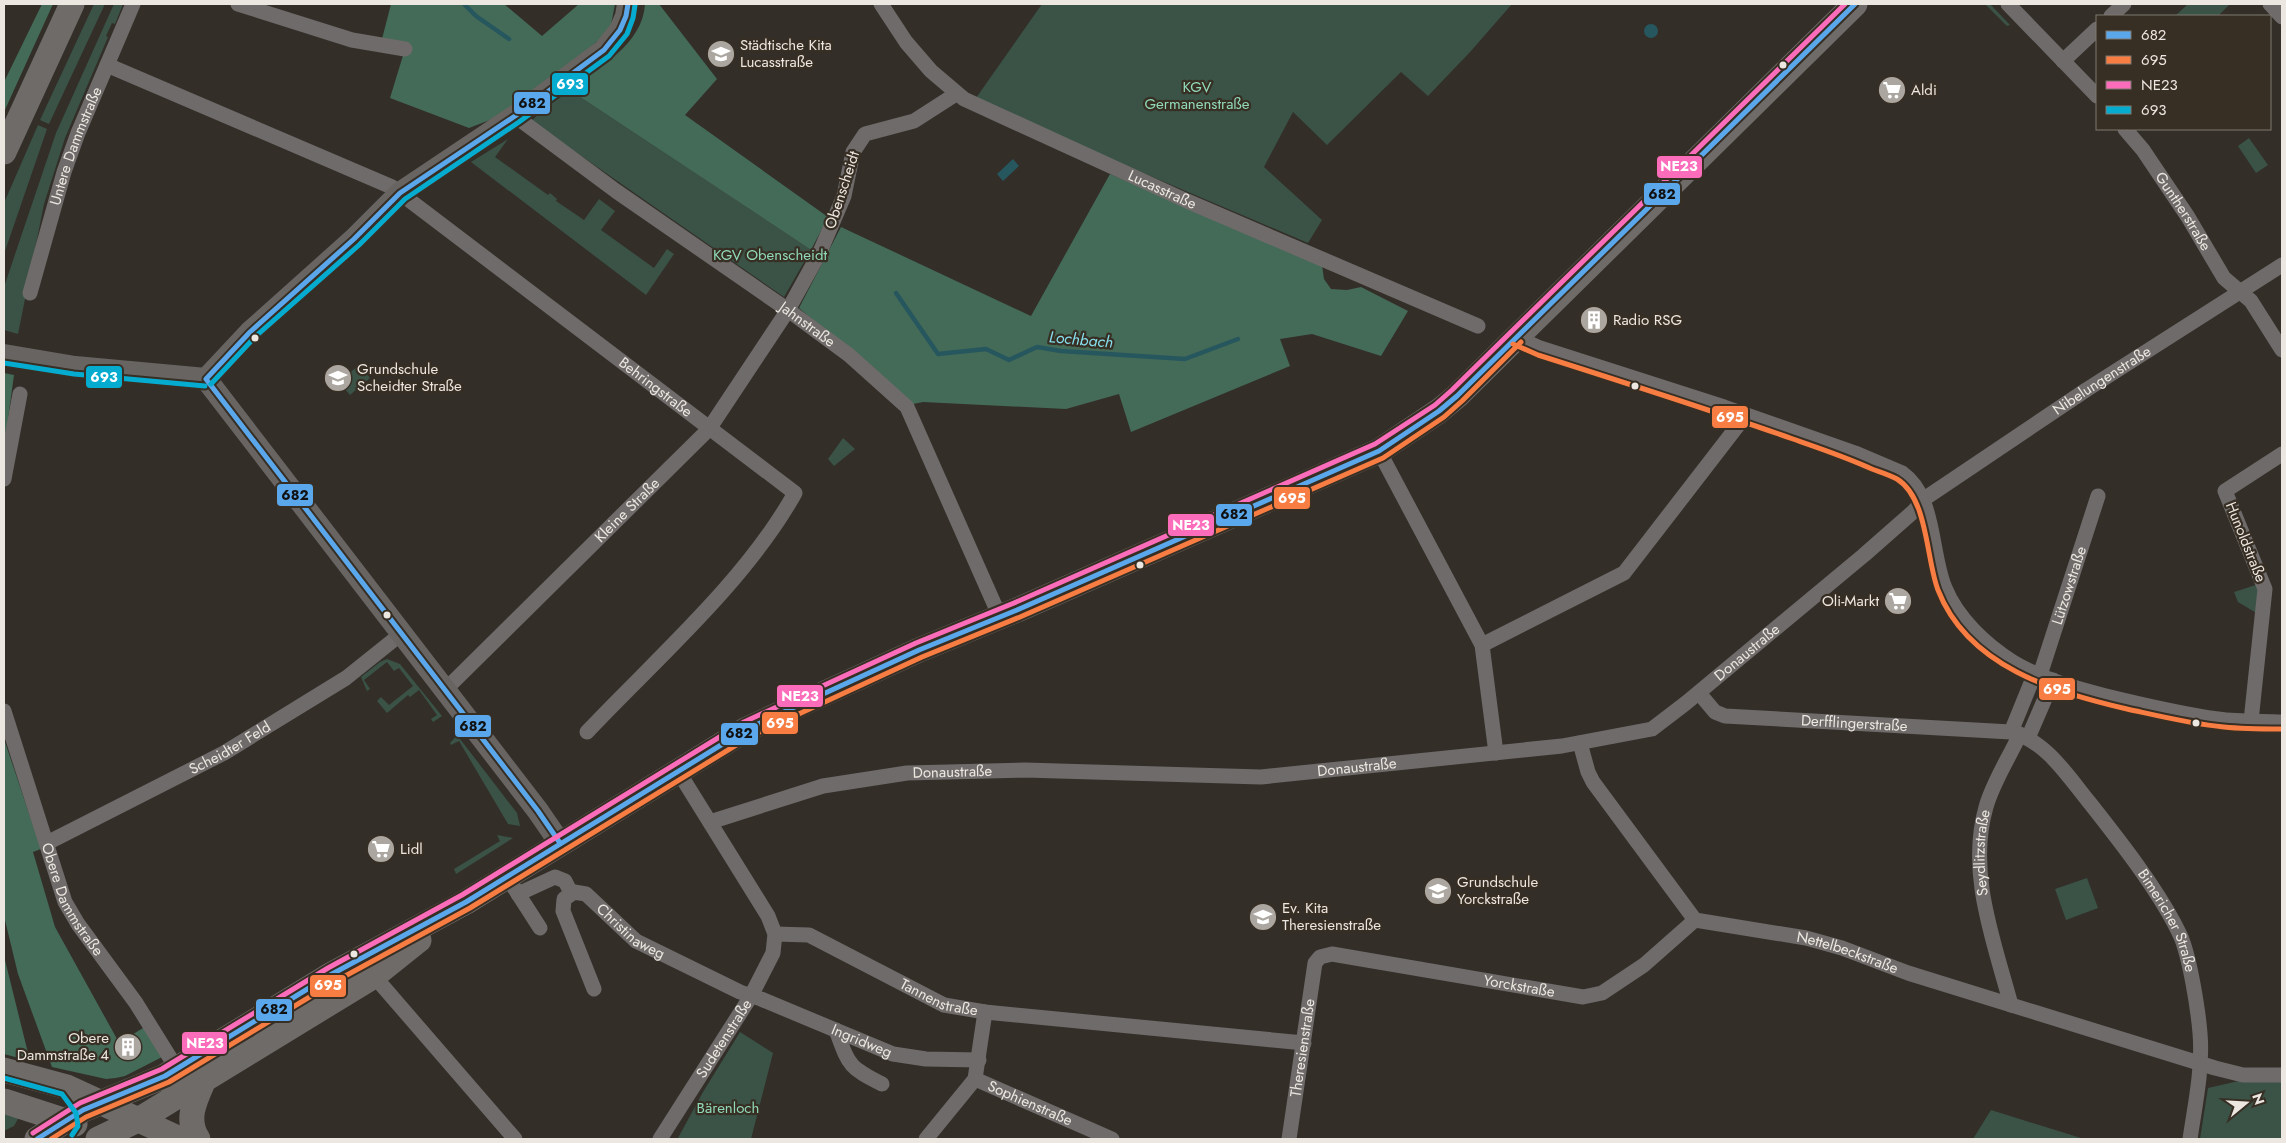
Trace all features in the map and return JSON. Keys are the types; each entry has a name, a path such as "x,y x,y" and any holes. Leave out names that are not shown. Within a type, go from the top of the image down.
{"main road":[{"path":"4,152 72,4"},
{"path":"92,1127 167,1074 332,974 466,902 513,885 560,843 724,742 773,717 919,650 1000,617 1379,451 1439,412 1457,396 1855,4"},
{"path":"37,1139 92,1127 132,1115 204,1080 374,976 466,902"},
{"path":"4,1070 67,1087 92,1127"},
{"path":"132,1115 167,1074"},
{"path":"198,1139 191,1115 204,1080"},
{"path":"4,1101 92,1127"},
{"path":"132,1115 180,1139"}],"street":[{"name":"Untere Dammstraße","path":"30,293 64,172 78,133 134,4"},
{"path":"238,4 352,40 405,49"},
{"path":"206,379 250,332 354,239 400,193 515,116 604,50 620,30 626,16 628,4"},
{"name":"Lucasstraße","path":"881,4 906,42 931,71 956,94 1187,201 1478,326"},
{"path":"2008,4 2096,95"},
{"path":"2112,15 2124,4"},
{"path":"2270,4 2282,17"},
{"path":"2063,61 2096,30"},
{"name":"Behringstraße","path":"107,65 392,187 795,493 744,567 675,643 587,732"},
{"name":"Obenscheidt","path":"788,310 834,223 844,196 853,152 860,140 865,134 914,121 956,94"},
{"name":"Jahnstraße","path":"515,116 616,191 788,310 849,355 907,407 1000,617"},
{"name":"Guntherstraße","path":"2126,130 2143,150 2188,217 2224,278 2251,301 2282,350"},
{"name":"Nibelungenstraße","path":"1924,499 2086,390 2241,293 2282,265"},
{"name":"Kleine Straße","path":"445,690 709,429 788,310"},
{"path":"1516,337 1540,348 1746,415 1892,468 1910,479 1924,499 1939,570 1955,608 1977,633 2014,663 2082,690 2161,709 2220,720 2282,722"},
{"path":"10,357 75,368 206,379 538,811 560,843"},
{"path":"4,479 20,394"},
{"path":"1482,645 1624,573 1746,415"},
{"path":"1379,451 1482,645 1496,753"},
{"name":"Hunoldstraße","path":"2251,721 2265,589 2225,491 2282,454"},
{"name":"Lützowstraße","path":"2043,676 2098,496"},
{"name":"Donaustraße","path":"710,822 823,786 907,773 1032,770 1261,777 1580,743 1652,729 1699,693 1864,555 1914,511 1924,499"},
{"name":"Scheidter Feld","path":"47,843 224,753 346,678 401,634"},
{"path":"2020,735 2043,676"},
{"name":"Derfflingerstraße","path":"1699,693 1715,712 1725,716 2020,735"},
{"name":"Obere Dammstraße","path":"4,711 65,902 78,924 136,1004 167,1074"},
{"name":"Seydlitzstraße","path":"2011,1005 1983,901 1979,847 1987,804 2020,735"},
{"name":"Bimericher Straße","path":"2020,735 2038,744 2057,763 2108,826 2158,896 2176,928 2186,952 2200,1033 2200,1063 2190,1139"},
{"path":"1580,743 1588,772 1593,782 1696,920"},
{"path":"678,771 768,916 775,934"},
{"name":"Christinaweg","path":"513,885 555,877 565,881 571,893 578,891 586,894 636,941 751,996"},
{"path":"513,885 540,928"},
{"path":"571,893 563,901 563,911 594,990"},
{"name":"Nettelbeckstraße","path":"1696,920 1806,938 1842,948 1908,973 2200,1063"},
{"name":"Yorckstraße","path":"1320,957 1332,954 1583,997 1602,993 1644,965 1696,920"},
{"name":"Sudetenstraße","path":"660,1139 751,996 773,954 775,934"},
{"name":"Tannenstraße","path":"775,934 809,935 944,1005 985,1012 1304,1043"},
{"name":"Theresienstraße","path":"1289,1139 1315,963 1320,957"},
{"path":"374,976 515,1139"},
{"name":"Ingridweg","path":"751,996 893,1054 926,1059 979,1060"},
{"path":"926,1139 976,1079 985,1012"},
{"path":"836,1030 851,1066 856,1071 882,1084"},
{"path":"2200,1063 2243,1075 2282,1075"},
{"name":"Sophienstraße","path":"976,1079 1112,1139"}],"green space":[{"path":"42,4 53,4 4,112 4,82"},
{"path":"94,4 105,4 49,124 40,120"},
{"path":"114,4 123,4 115,24 112,23 106,36 108,37 65,138 44,204 18,334 4,330 4,287 56,133"},
{"path":"391,4 504,4 542,36 579,4 615,4 611,25 607,33 516,110 469,128 390,98 405,49 382,39"},
{"path":"645,4 659,4 717,79 685,115 828,217 811,250 568,89 605,64 628,43 642,18"},
{"name":"KGV Germanenstraße","path":"1042,4 1512,4 1428,96 1401,72 1327,145 1293,112 1264,167 1322,220 1308,243 1134,169 976,98"},
{"path":"1985,4 1990,4 2010,25 2007,26"},
{"path":"2188,4 2230,4 2219,15 2176,15"},
{"name":"KGV Obenscheidt","path":"568,89 811,250 784,297 531,121"},
{"path":"38,125 47,129 4,254 4,203"},
{"path":"2249,138 2268,165 2256,173 2238,146"},
{"path":"508,139 495,157 548,195 550,193 557,199 556,201 584,220 599,199 615,211 601,230 654,268 667,249 674,254 646,295 471,162"},
{"path":"1110,174 1322,265 1324,279 1331,289 1347,290 1361,287 1408,311 1381,356 1312,334 1280,339 1290,366 1131,432 1119,394 1066,409 923,402 913,404 799,308 841,227 1031,316"},
{"path":"359,365 370,378 350,395 339,382"},
{"path":"4,373 14,375 4,448"},
{"path":"843,438 855,449 834,466 828,459"},
{"path":"2256,585 2260,595 2258,614 2238,602 2234,592"},
{"path":"387,659 400,664 442,716 433,722 431,719 437,715 419,690 410,697 408,695 387,713 377,701 381,697 389,705 413,686 399,668 394,671 387,662 364,680 370,689 367,691 361,677 380,662"},
{"path":"457,735 517,813 520,826 508,824 459,741 451,745 450,743"},
{"path":"4,739 41,849 33,852 55,927 127,1057 138,1051 130,1036 148,1025 166,1055 125,1076 106,1079 52,1067 18,974 4,916"},
{"path":"497,835 513,838 456,874 454,869 500,841"},
{"path":"2087,878 2098,908 2066,920 2055,889"},
{"path":"4,956 30,1061 4,1054"},
{"name":"Bärenloch","path":"740,1032 773,1053 751,1139 678,1138 703,1092"},
{"path":"2243,1080 2282,1080 2282,1139 2200,1139 2208,1088"},
{"path":"1991,1110 2084,1139 1973,1139"},
{"path":"4,1112 19,1117 14,1126 4,1131"}],"water":[{"path":"1648,24 1654,24 1658,31 1654,38 1648,38 1644,34 1644,28"},
{"path":"1013,159 1019,166 1003,181 997,174"}],"waterway":[{"name":"Lochbach","path":"464,4 476,16 509,39"},
{"name":"Lochbach","path":"896,293 938,354 986,349 1009,360 1037,347 1061,351 1185,359 1238,339"}],"transit line":[{"name":"682","path":"206,379 250,332 354,239 400,193 515,116 604,50 620,30 626,16 628,4"},
{"name":"NE23","path":"33,1133 80,1103 162,1069 328,968 462,895 744,722 916,643 1014,603 1375,444 1435,405 1452,390 1845,4"},
{"name":"682","path":"37,1139 83,1110 165,1076 332,974 466,902 747,729 919,650 1017,610 1379,451 1439,411 1457,396 1855,4"},
{"name":"693","path":"211,384 255,337 359,245 405,199 519,122 609,56 627,34 633,18 635,5"},
{"name":"695","path":"51,1139 86,1117 169,1082 336,981 470,908 751,736 922,657 1020,617 1383,458 1444,417 1521,342"},
{"name":"695","path":"1513,344 1538,355 1697,406 1813,446 1897,479 1907,488 1915,500 1925,530 1938,590 1952,617 1970,639 1992,657 2017,672 2071,694 2163,717 2224,727 2282,729"},
{"name":"693","path":"4,363 74,374 205,386"},
{"name":"682","path":"206,379 538,811 560,843"},
{"name":"693","path":"4,1078 62,1094 76,1113 78,1126 72,1135"}],"place":[{"name":"Städtische Kita Lucasstraße","path":"721,54"},
{"name":"Aldi","path":"1892,90"},
{"name":"Radio RSG","path":"1594,320"},
{"name":"Grundschule Scheidter Straße","path":"338,378"},
{"name":"Oli-Markt","path":"1898,601"},
{"name":"Lidl","path":"381,849"},
{"name":"Grundschule Yorckstraße","path":"1438,891"},
{"name":"Ev. Kita Theresienstraße","path":"1263,917"},
{"name":"Obere Dammstraße 4","path":"128,1047"}]}
